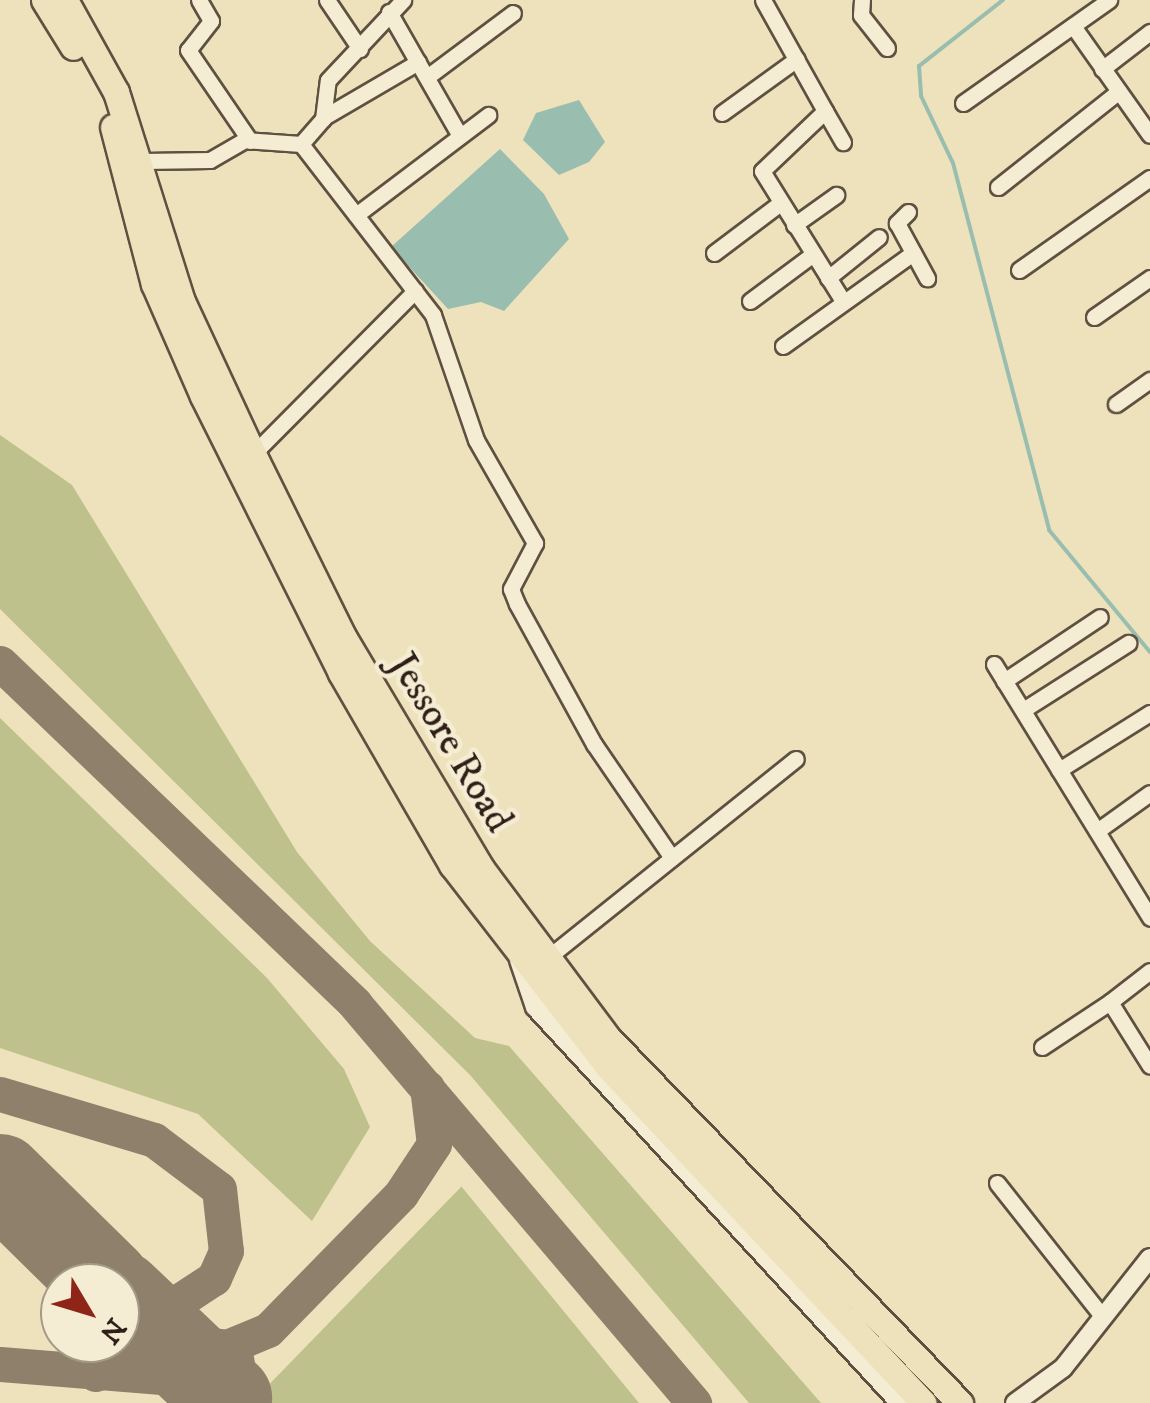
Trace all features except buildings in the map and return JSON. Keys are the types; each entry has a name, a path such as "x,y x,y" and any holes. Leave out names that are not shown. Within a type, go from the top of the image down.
{"highway":[{"path":"44,0 101,99 154,284 288,570 452,865 519,960 923,1403"},
{"name":"Jessore Road","path":"65,0 142,161 182,301 344,638 546,959 609,1040 960,1403"}],"street":[{"path":"199,0 211,22 188,50 250,140"},
{"path":"327,0 360,49"},
{"path":"324,117 328,80 403,0"},
{"path":"763,0 843,142"},
{"path":"862,0 861,15 888,48"},
{"path":"963,103 1110,0"},
{"path":"389,12 459,134"},
{"path":"427,77 513,14"},
{"path":"1074,26 1150,135"},
{"path":"1102,68 1150,32"},
{"path":"722,113 798,59"},
{"path":"301,144 324,117 418,62"},
{"path":"998,187 1119,91"},
{"path":"824,111 763,166 780,204 844,301"},
{"path":"356,215 488,115"},
{"path":"142,161 195,163 250,140 301,144 415,291 446,338 476,440 535,543 511,589 517,604 614,778 672,858"},
{"path":"1019,270 1150,178"},
{"path":"794,226 836,195"},
{"path":"714,253 780,204"},
{"path":"908,212 896,224 927,278"},
{"path":"828,278 879,237"},
{"path":"783,346 913,252"},
{"path":"750,301 812,255"},
{"path":"1094,317 1150,278"},
{"path":"253,454 415,291"},
{"path":"1116,404 1150,380"},
{"path":"1004,680 1100,617"},
{"path":"1023,710 1128,643"},
{"path":"994,664 1150,918"},
{"path":"1059,770 1150,713"},
{"path":"546,959 796,759"},
{"path":"1097,831 1150,792"},
{"path":"1135,894 1150,884"},
{"path":"519,960 535,1006 900,1403"},
{"path":"1042,1047 1150,971"},
{"path":"1110,1002 1150,1066"},
{"path":"997,1183 1102,1316"},
{"path":"1015,1403 1063,1368 1150,1258"}],"green space":[{"path":"0,435 72,485 297,852 370,941 475,1038 509,1046 821,1403 749,1403 470,1075 0,609"},
{"path":"0,718 267,978 344,1069 370,1127 312,1221 198,1114 0,1048"},
{"path":"461,1187 639,1403 251,1403"}],"shaded area":[{"path":"579,100 605,142 589,162 559,175 523,140 536,113"},
{"path":"500,149 544,194 569,239 504,311 481,302 448,309 391,247"}],"waterway":[{"path":"1003,0 919,66 921,96 953,163 1049,530 1150,652"}],"taxiway":[{"path":"0,663 355,1004 694,1403"},
{"path":"140,1311 182,1341 227,1347 268,1330 401,1194 434,1144 427,1087"},
{"path":"0,1094 154,1140 219,1189 226,1251 214,1278 173,1305 140,1299"},
{"path":"0,1364 198,1380 237,1361"},
{"path":"95,1374 124,1363"}],"runway":[{"path":"0,1179 86,1263"},
{"path":"140,1315 227,1398"}]}
